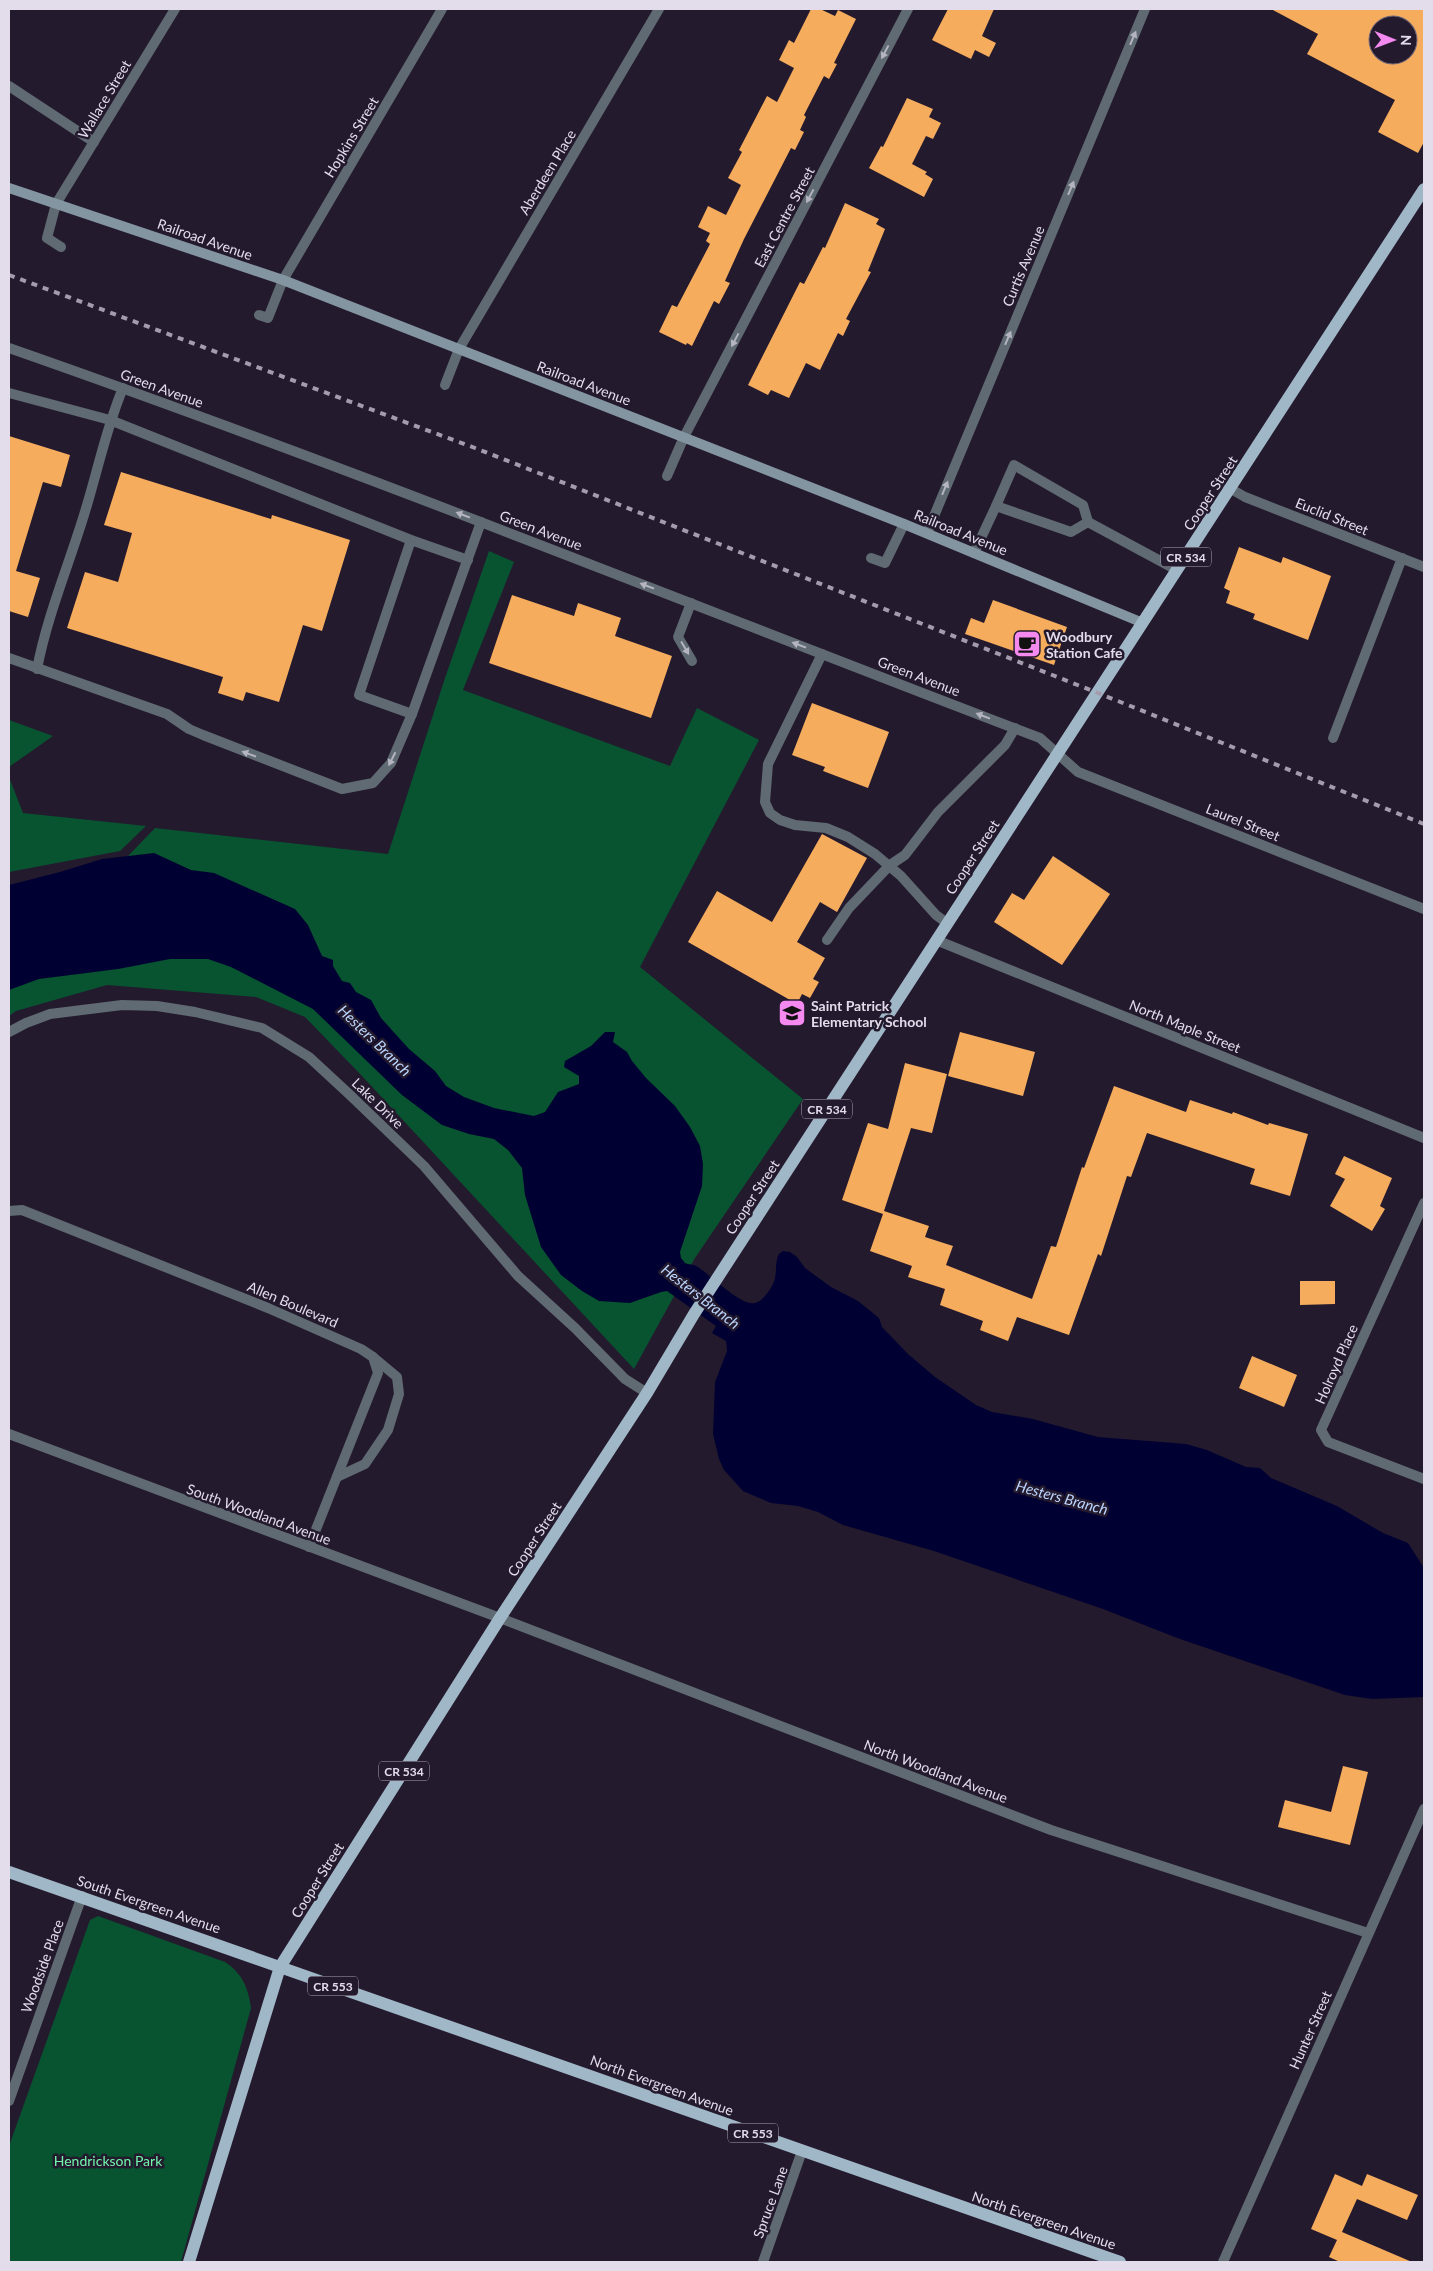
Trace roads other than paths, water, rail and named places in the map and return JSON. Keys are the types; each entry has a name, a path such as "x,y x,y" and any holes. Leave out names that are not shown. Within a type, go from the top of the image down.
{"main road":[{"name":"Cooper Street","path":"189,2262 280,1967 500,1618 647,1393 694,1314 1424,189"},
{"name":"South Evergreen Avenue","path":"9,1872 82,1896 280,1967"},
{"name":"North Evergreen Avenue","path":"280,1967 1120,2262"}],"street":[{"name":"Wallace Street","path":"61,247 47,238 56,204 175,9"},
{"name":"Hopkins Street","path":"259,316 268,318 283,280 442,9"},
{"name":"Aberdeen Place","path":"445,385 459,349 659,9"},
{"name":"East Centre Street","path":"667,476 684,437 908,9"},
{"name":"Curtis Avenue","path":"927,533 1146,9"},
{"path":"9,86 94,142"},
{"name":"Railroad Avenue","path":"9,188 283,280 927,533 1143,623"},
{"name":"Green Avenue","path":"9,348 123,388 481,522 1015,728 1040,738 1057,753"},
{"path":"37,669 44,634 87,506 110,420 123,388"},
{"path":"9,393 110,420 411,540 468,560"},
{"path":"974,553 1014,465 1083,505 1088,522 1177,570"},
{"name":"Euclid Street","path":"1231,489 1424,567"},
{"path":"996,506 1071,532 1088,522"},
{"path":"9,658 167,714 185,727 236,749 342,789 373,783 391,763 412,714 481,522"},
{"path":"871,558 886,562 904,524"},
{"path":"411,540 360,695 412,714"},
{"path":"1333,738 1402,558"},
{"path":"691,603 678,636 692,661"},
{"path":"822,654 768,764 765,802 770,813 780,820 795,825 826,828 848,837 890,865 936,915 947,923"},
{"path":"827,940 849,908 890,865 905,856 938,812 1005,744 1015,728"},
{"name":"Laurel Street","path":"1057,753 1078,772 1424,909"},
{"name":"North Maple Street","path":"936,940 1424,1138"},
{"name":"Lake Drive","path":"9,1032 50,1014 122,1005 157,1006 195,1012 262,1028 309,1057 350,1094 424,1166 518,1276 575,1328 625,1379 647,1393"},
{"name":"Holroyd Place","path":"1424,1204 1321,1430 1328,1442 1424,1479"},
{"name":"Allen Boulevard","path":"9,1211 22,1210 268,1308 361,1348 373,1357 397,1377 399,1394 388,1430 365,1464 337,1477"},
{"path":"309,1547 378,1373 373,1357"},
{"name":"South Woodland Avenue","path":"9,1434 500,1618"},
{"name":"North Woodland Avenue","path":"500,1618 1051,1830 1368,1933"},
{"name":"Hunter Street","path":"1223,2262 1424,1809"},
{"name":"Woodside Place","path":"9,2101 82,1896"},
{"name":"Spruce Lane","path":"763,2262 802,2151"}],"water":[{"name":"Hesters Branch","path":"154,853 191,870 214,873 295,909 308,925 322,956 333,960 333,966 342,981 350,983 356,992 371,1000 381,1018 409,1049 435,1071 446,1086 464,1097 494,1108 534,1116 545,1112 558,1092 579,1084 579,1076 564,1067 565,1061 591,1046 605,1032 615,1032 613,1042 627,1052 646,1078 675,1106 690,1127 700,1146 703,1164 702,1186 680,1252 681,1258 685,1263 695,1265 742,1300 755,1303 763,1298 774,1280 779,1254 783,1251 790,1252 797,1257 805,1268 831,1287 858,1301 879,1318 882,1327 908,1354 935,1377 976,1405 992,1412 1033,1419 1098,1437 1186,1444 1207,1450 1246,1467 1260,1468 1271,1478 1337,1506 1383,1533 1408,1543 1424,1568 1424,1697 1372,1699 1345,1695 1180,1639 1103,1609 934,1551 843,1525 818,1512 798,1506 771,1503 743,1491 724,1470 719,1459 713,1434 715,1382 727,1351 726,1341 712,1333 716,1326 667,1291 630,1303 599,1301 561,1275 541,1247 525,1195 522,1168 508,1150 494,1139 469,1134 442,1125 402,1095 313,1009 231,967 208,959 170,959 118,969 39,979 9,990 9,885 102,859"}],"railway":[{"path":"9,275 475,448 1098,693 1424,824"}],"place":[{"name":"Woodbury Station Cafe","path":"1027,644"},
{"name":"Saint Patrick Elementary School","path":"792,1013"}],"park label":[{"name":"Hendrickson Park","path":"108,2160"}]}
